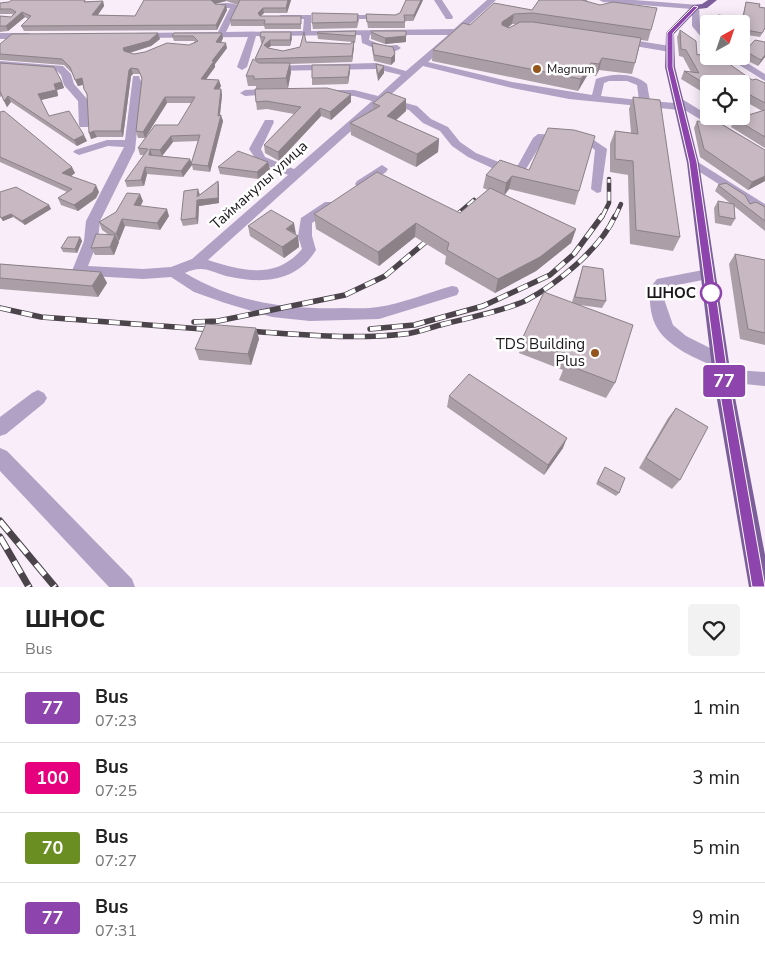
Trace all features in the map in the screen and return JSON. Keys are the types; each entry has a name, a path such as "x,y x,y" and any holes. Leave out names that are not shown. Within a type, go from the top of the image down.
{"main road":[{"path":"713,0 700,7 670,33 670,67 693,162 721,368 760,587"}],"street":[{"path":"438,0 448,17"},
{"name":"Тайманулы улица","path":"130,144 129,150 93,221 91,241 74,271 143,274 173,272 197,262 492,0"},
{"path":"603,0 608,4 700,7 696,26 700,31"},
{"path":"671,5 682,0"},
{"path":"217,6 235,6 221,34"},
{"path":"328,16 396,17"},
{"path":"272,17 308,17 304,35 310,44"},
{"path":"360,17 361,33 365,41 384,49 397,48"},
{"path":"0,47 22,26"},
{"path":"133,35 304,35 455,32"},
{"path":"165,45 172,34"},
{"path":"242,67 253,34"},
{"path":"0,36 36,36"},
{"path":"615,41 670,49"},
{"path":"420,63 512,85 596,99 624,90 634,79 642,84 645,104"},
{"path":"0,64 60,68 66,74 69,86 82,100 84,125"},
{"path":"744,65 765,78"},
{"path":"262,68 376,66 407,74"},
{"path":"596,99 599,81 608,77 645,104 678,104 765,155"},
{"path":"79,152 107,143 130,144 136,78"},
{"path":"245,93 282,92"},
{"path":"318,92 354,93 380,98 418,111 426,121 444,129 456,144 472,155 509,170 518,171 523,167 539,138 542,136 588,139 601,149 597,189"},
{"path":"269,122 255,148 262,159 296,174"},
{"path":"693,162 765,210"},
{"path":"197,262 240,275 262,275 282,272 302,262 308,250 305,236 306,221 382,169"},
{"path":"173,272 199,288 230,299 272,311 310,315 379,313 452,291"},
{"path":"708,274 662,283 656,289 664,326 677,338 721,368 765,379"},
{"path":"0,428 38,398"},
{"path":"0,457 124,587"}],"building":[{"path":"12,0 103,1 92,15 135,16 144,0 211,0 215,4 226,5 216,25 21,26 31,16 22,12 6,26 0,26 0,16 11,17 16,12 11,9 0,9 0,3"},
{"path":"240,0 288,0 286,8 263,8 258,13 260,16 301,16 301,24 264,24 265,20 230,20"},
{"path":"406,0 421,0 414,15 404,15 405,22 367,22 366,14 395,15 400,13"},
{"path":"539,0 582,0 600,5 613,2 657,8 651,30 533,13 514,14 502,22 502,25 509,28 520,22 533,22 641,38 635,63 602,58 599,64 591,63 581,79 433,50 463,23 470,25 494,3 532,10"},
{"path":"746,2 760,4 759,7 765,8 765,28 762,33 750,31 750,15 744,15"},
{"path":"312,13 358,14 357,22 312,23"},
{"path":"680,30 696,41 697,55 700,54 700,65 731,65 745,75 700,75 700,81 684,71 699,73 686,50 681,49"},
{"path":"356,31 355,36 317,33 318,32"},
{"path":"371,31 406,31 406,36 385,38"},
{"path":"261,32 291,32 290,40 270,40 264,45 268,48 283,51 300,47 304,32 306,42 350,44 354,41 352,56 255,59 265,37 260,37"},
{"path":"158,33 149,41 123,48 124,51 134,54 145,52 167,43 189,45 198,41 193,36 172,36 174,33 222,33 216,42 226,43 201,79 219,80 214,89 221,89 218,116 221,115 208,166 191,164 200,135 171,136 160,150 150,149 149,155 190,159 181,171 145,167 141,180 125,181 148,149 138,148 155,125 178,125 195,97 165,97 143,132 136,131 142,78 138,69 131,68 129,70 121,131 94,131 89,133 87,94 82,78 75,80 70,67 62,59 0,54 0,44 12,34"},
{"path":"755,40 765,42 765,55 761,60 750,54 750,46"},
{"path":"372,43 393,47 395,54 391,58 374,55"},
{"path":"253,59 259,63 290,63 286,78 254,79 254,76 246,76"},
{"path":"0,63 54,67 62,82 54,84 56,90 38,94 49,116 69,111 84,135 74,140 8,96 4,101 0,91"},
{"path":"376,64 384,66 378,74"},
{"path":"312,65 350,65 348,77 312,78"},
{"path":"750,79 765,83 765,103 750,95"},
{"path":"327,88 351,94 330,112 320,108 278,152 264,145 301,107 266,101 256,102 255,89"},
{"path":"387,92 406,99 387,116 439,139 417,154 350,123 380,106 373,103"},
{"path":"633,97 660,100 680,237 636,230 633,161 615,159 615,131 638,134"},
{"path":"765,110 765,137 745,125 750,125 750,114"},
{"path":"4,111 72,167 62,173 96,185 93,192 74,205 58,198 72,189 0,157 0,112"},
{"path":"697,121 700,121 700,125 723,125 765,150 765,176 752,182 704,149"},
{"path":"548,128 574,130 595,136 579,191 512,176 506,183 486,175 500,160 529,170"},
{"path":"238,151 268,162 257,172 218,167"},
{"path":"377,172 460,213 490,188 576,229 540,257 498,279 447,250 449,243 416,223 378,252 314,214"},
{"path":"218,181 218,198 197,200 196,218 181,220 184,191 198,189 197,197"},
{"path":"726,183 745,195 750,204 756,202 765,207 765,221 718,185"},
{"path":"16,187 49,205 22,221 11,214 1,218 0,192"},
{"path":"127,193 140,194 134,205 167,209 157,223 122,219 116,234 99,222 116,212"},
{"path":"718,201 734,204 735,219 719,216"},
{"path":"271,210 294,223 286,229 298,236 282,247 248,226"},
{"path":"96,234 115,235 110,247 91,248"},
{"path":"68,237 80,237 75,249 61,248"},
{"path":"735,254 765,260 765,333 748,329"},
{"path":"0,264 101,272 92,286 0,278"},
{"path":"583,266 603,269 606,301 575,297"},
{"path":"544,292 633,325 615,383 565,364 569,355 523,337"},
{"path":"206,324 256,328 248,354 195,349"},
{"path":"469,374 567,438 548,465 449,396"},
{"path":"676,408 708,427 680,480 646,458"},
{"path":"605,467 625,478 619,493 598,481"}],"railway":[{"path":"602,217 609,203 609,179"},
{"path":"454,217 474,200"},
{"path":"615,217 621,204"},
{"path":"450,221 456,216"},
{"path":"370,329 414,325 483,306 550,275 574,254 602,216"},
{"path":"244,331 304,335 384,336 419,331 506,308 525,301 563,276 589,253 615,216"},
{"path":"194,322 218,321 345,295 385,276 435,234"},
{"path":"0,308 41,317 216,330"},
{"path":"0,521 55,587"},
{"path":"0,537 29,587"}],"bus line":[{"name":"77","path":"696,7 670,33 670,67 693,162 722,376 760,587"}],"place":[{"name":"Magnum","path":"537,69"},
{"name":"ШНОС","path":"711,293"},
{"name":"TDS Building Plus","path":"595,353"}]}
